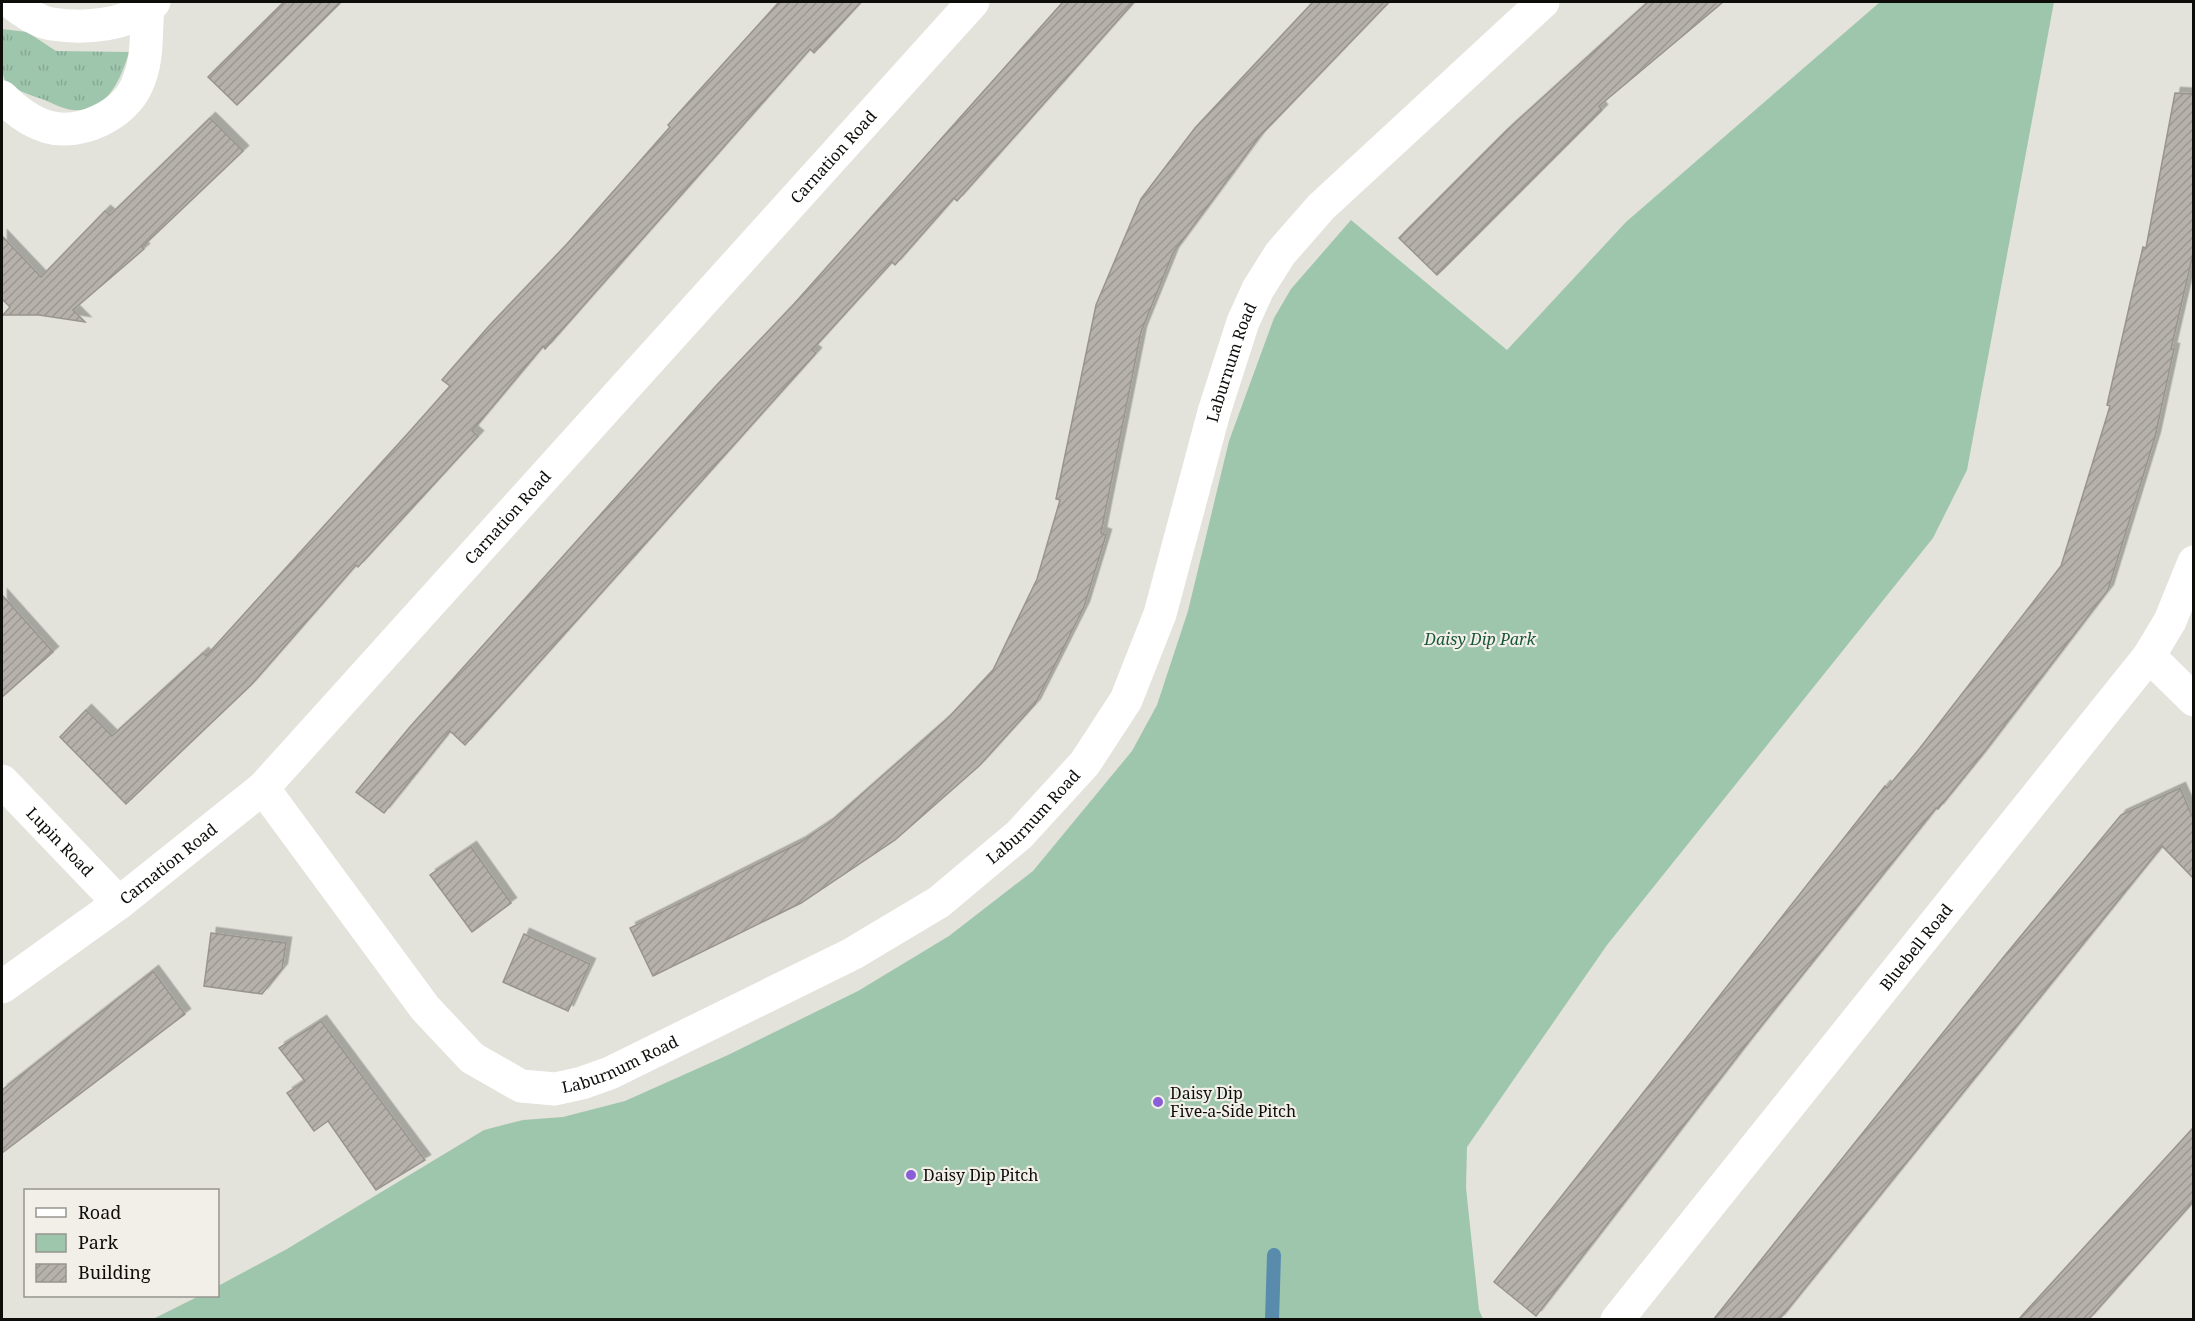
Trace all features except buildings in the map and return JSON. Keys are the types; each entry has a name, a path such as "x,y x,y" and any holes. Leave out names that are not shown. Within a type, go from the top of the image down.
{"street":[{"path":"11,2 50,24 121,21 151,5"},
{"name":"Carnation Road","path":"2,987 119,903 263,788 973,2"},
{"name":"Laburnum Road","path":"263,788 425,1008 472,1058 521,1086 555,1089 610,1073 852,954 939,902 1019,835 1085,763 1126,700 1160,614 1214,412 1243,322 1258,289 1280,254 1321,207 1543,2"},
{"path":"2,98 18,113 48,127 77,128 112,115 136,87 147,55 151,5"},
{"name":"Bluebell Road","path":"1617,1320 2149,656 2170,621 2193,562"},
{"path":"2149,656 2193,700"},
{"name":"Lupin Road","path":"2,781 119,903"}],"green space":[{"name":"Daisy Dip Park","path":"1880,2 2054,2 1967,470 1933,538 1607,945 1467,1147 1466,1188 1479,1310 1483,1319 153,1319 197,1297 219,1297 219,1285 287,1249 484,1130 523,1120 563,1117 625,1101 728,1055 858,991 949,936 1033,871 1132,751 1157,705 1188,611 1229,441 1274,318 1291,289 1351,220 1507,350 1626,222"},
{"path":"2,29 27,32 56,51 129,52 117,83 104,100 95,106 73,110 22,92 5,80 2,63"}],"waterway":[{"path":"1272,1320 1274,1255"}],"place":[{"name":"Daisy Dip Five-a-Side Pitch","path":"1158,1102"},
{"name":"Daisy Dip Pitch","path":"911,1175"}]}
